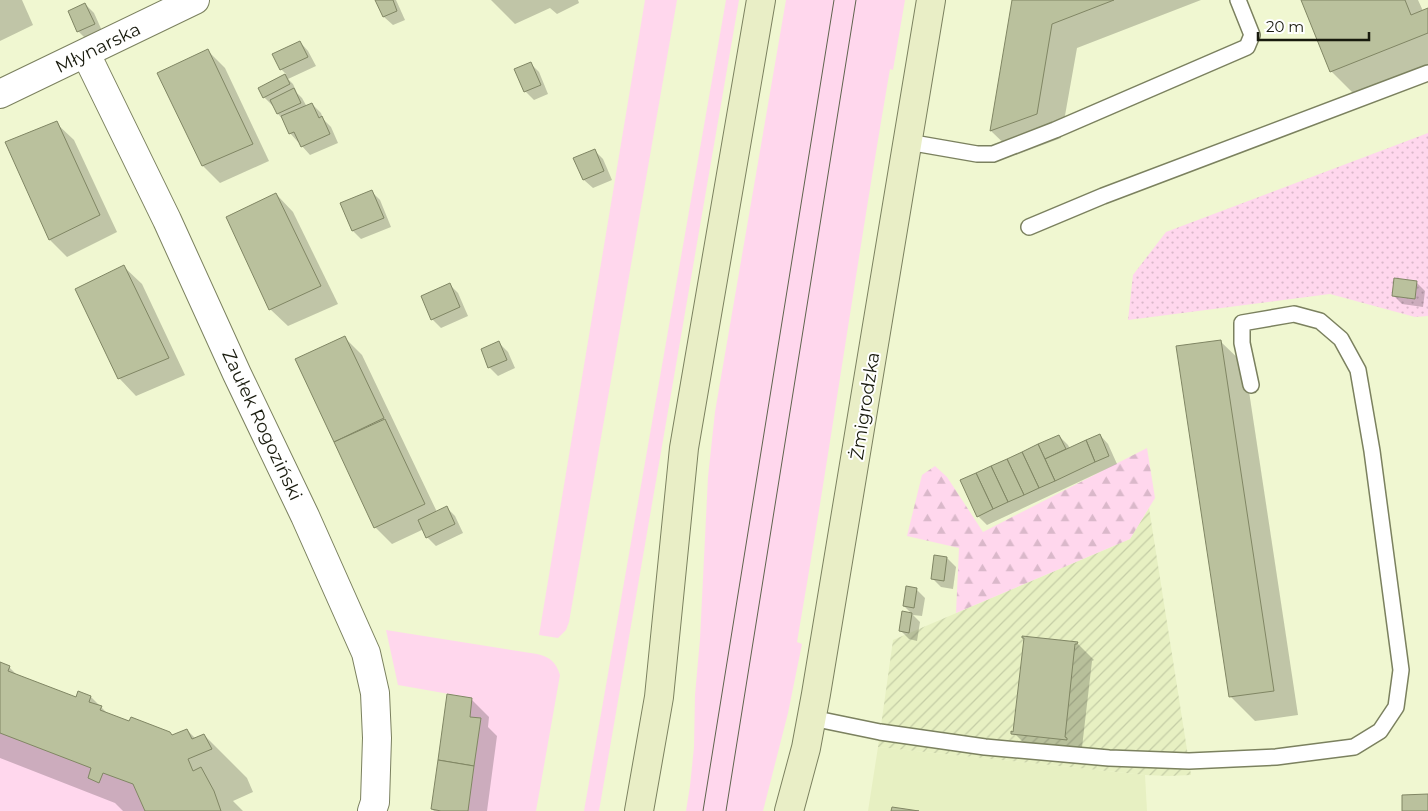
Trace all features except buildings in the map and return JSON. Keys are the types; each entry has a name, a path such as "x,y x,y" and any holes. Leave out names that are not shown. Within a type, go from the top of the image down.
{"main road":[{"path":"639,811 659,697 684,448 762,0"},
{"name":"Żmigrodzka","path":"789,811 812,718 931,0"}],"street":[{"name":"Młynarska","path":"0,94 195,0"},
{"name":"Zaułek Rogoziński","path":"86,54 167,220 237,374 305,516 366,654 375,693 378,738 375,802 372,811"}],"lane":[{"path":"908,142 977,154 994,154 1064,126 1247,47 1252,35 1238,0"},
{"path":"1029,227 1103,196 1428,73"},
{"path":"812,718 880,732 985,747 1109,758 1189,761 1276,757 1354,747 1380,731 1396,708 1401,670 1372,451 1358,370 1341,339 1320,321 1294,314 1242,323 1242,343 1251,385"}],"shaded area":[{"path":"1149,508 1191,775 1145,775 878,747 893,640 1130,539"},
{"path":"878,747 1145,775 1147,811 868,811"}],"green space":[{"path":"645,0 677,0 569,622 566,630 558,638 539,635"},
{"path":"726,0 739,0 599,811 584,811"},
{"path":"786,0 905,0 893,70 890,69 797,642 802,644 788,713 763,811 686,811 694,747 695,695 700,639 708,477 715,412"},
{"path":"1428,133 1428,316 1415,317 1330,294 1128,320 1133,275 1166,232"},
{"path":"1147,448 1155,498 1130,539 956,613 959,548 907,536 922,475 935,466 947,477 983,532"},
{"path":"386,630 537,654 546,657 554,663 560,675 536,811 468,811 481,718 470,717 472,698 398,685"},
{"path":"0,733 91,768 99,782 103,773 133,784 145,811 0,811"}],"tram line":[{"path":"703,811 834,0"},
{"path":"726,811 856,0"}]}
